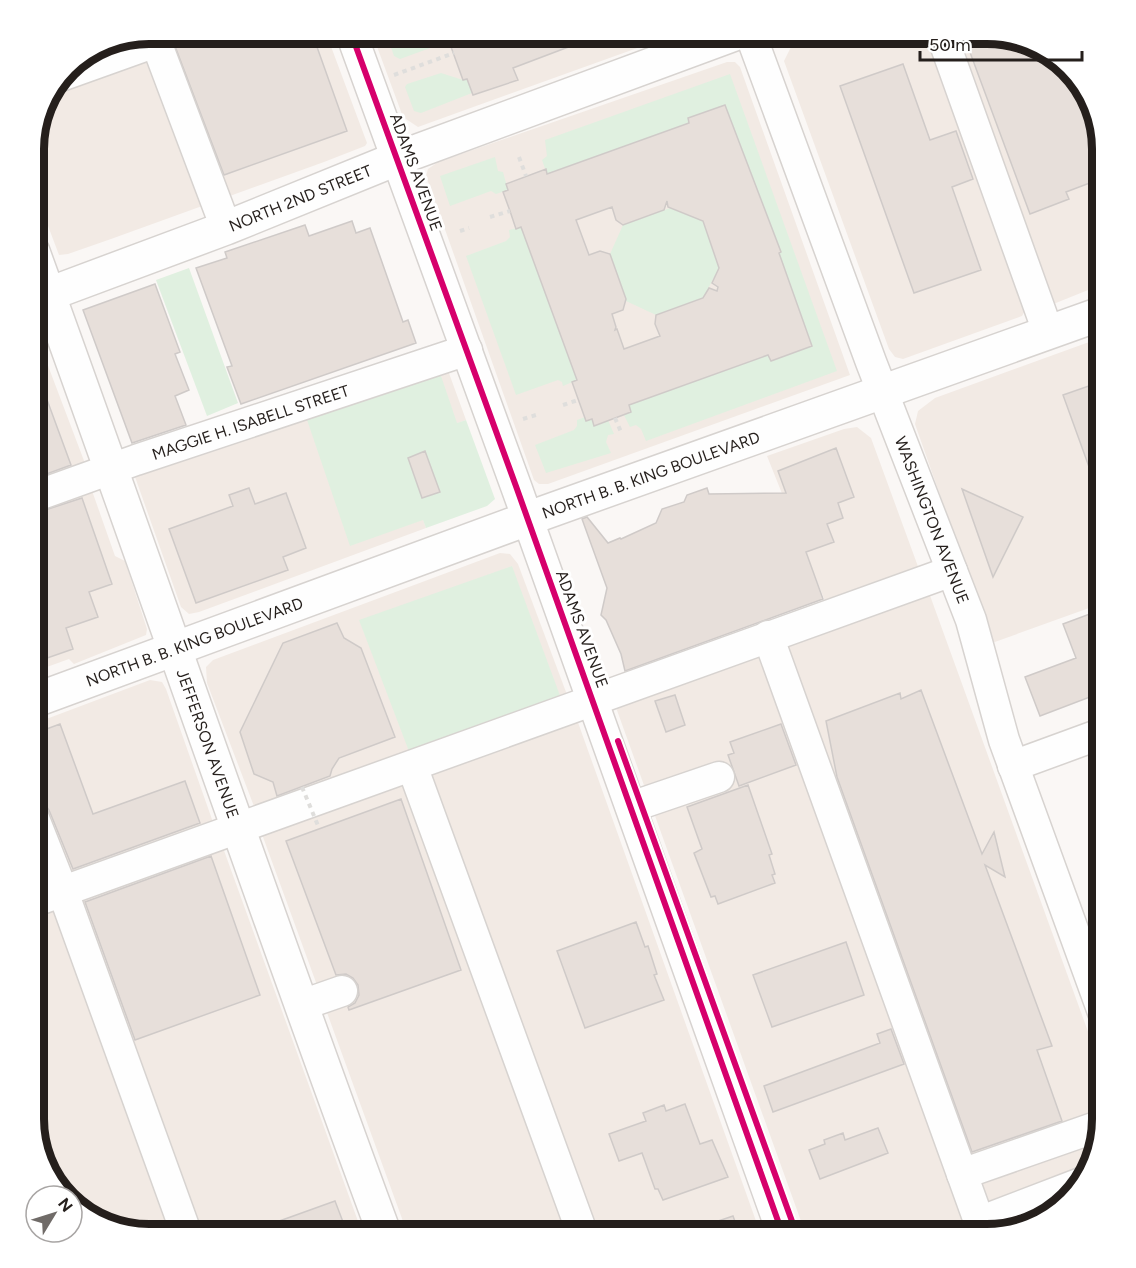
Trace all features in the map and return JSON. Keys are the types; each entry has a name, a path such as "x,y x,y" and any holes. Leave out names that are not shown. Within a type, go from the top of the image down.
{"main road":[{"name":"NORTH 2ND STREET","path":"44,296 226,228 396,159 707,44"},
{"name":"JEFFERSON AVENUE","path":"44,304 112,468 174,651 381,1225"},
{"name":"NORTH B. B. KING BOULEVARD","path":"44,698 528,519 1093,316"}],"street":[{"path":"80,69 150,44"},
{"path":"157,44 226,228"},
{"name":"ADAMS AVENUE","path":"355,44 528,519 779,1225"},
{"name":"WASHINGTON AVENUE","path":"754,44 882,391 971,620 1004,740 1093,985"},
{"path":"945,44 1048,332"},
{"name":"MAGGIE H. ISABELL STREET","path":"44,492 467,350"},
{"path":"44,898 952,571"},
{"path":"768,636 980,1225"},
{"path":"1013,766 1093,737"},
{"path":"412,766 579,1225"},
{"path":"631,807 719,777"},
{"path":"44,844 183,1225"},
{"path":"302,1005 342,991"},
{"path":"962,1174 1092,1128"},
{"path":"988,1225 1065,1190"}],"path":[{"path":"394,75 453,53"},
{"path":"519,157 526,176"},
{"path":"490,218 510,211"},
{"path":"460,231 469,228"},
{"path":"563,405 578,400"},
{"path":"523,419 539,414"},
{"path":"615,418 621,432"},
{"path":"302,787 319,828"}],"shaded area":[{"path":"148,44 330,44 367,143 365,146 111,239 59,255 44,215 44,142 47,121 61,90 74,74 90,61 108,51"},
{"path":"376,44 648,44 418,127 403,117"},
{"path":"792,44 935,44 1026,309 1022,316 903,359 895,357 889,349 784,61"},
{"path":"963,44 994,44 1028,51 1057,70 1071,85 1087,115 1093,148 1093,288 1046,307 1043,281"},
{"path":"727,62 735,62 740,67 850,375 548,484 539,484 534,480 426,176 428,169 438,162"},
{"path":"1093,341 1093,607 992,643 915,424 918,411 935,398"},
{"path":"44,355 86,466 44,483"},
{"path":"446,365 466,420 385,450 403,462 426,528 199,612 189,614 181,607 134,474"},
{"path":"857,427 871,438 920,572 827,606 767,456 844,429"},
{"path":"90,485 115,556 125,561 147,629 146,635 74,664 69,659 44,668 44,500"},
{"path":"500,553 510,554 518,564 569,700 255,809 207,683 206,667 213,660"},
{"path":"928,590 1093,1045 1092,1133 1082,1166 1062,1194 1040,1210 1021,1219 985,1225 777,645"},
{"path":"765,647 973,1225 802,1225 614,702"},
{"path":"150,680 162,682 214,825 65,878 44,822 44,720"},
{"path":"575,714 757,1225 584,1225 421,768"},
{"path":"406,776 572,1225 404,1225 259,826"},
{"path":"222,845 359,1225 189,1225 70,898"},
{"path":"58,900 174,1225 148,1225 121,1221 102,1214 85,1203 84,1184 66,1184 58,1172 49,1153 44,1120 44,905"}],"green space":[{"path":"390,44 436,44 400,59 394,56"},
{"path":"441,73 463,80 467,79 472,93 421,113 414,111 405,87 407,84"},
{"path":"730,74 837,371 646,441 641,429 636,425 630,427 624,415 631,412 629,405 768,355 771,361 812,346 780,252 725,105 688,118 689,123 547,174 542,160 547,156 545,140"},
{"path":"495,157 498,171 503,172 508,190 496,194 491,191 450,206 440,176"},
{"path":"670,208 703,221 719,268 703,298 656,315 626,301 610,254 623,225"},
{"path":"521,227 577,380 563,386 558,380 516,395 466,256 506,241 510,237 509,230"},
{"path":"189,268 238,403 207,416 156,280"},
{"path":"438,367 457,423 466,420 495,499 487,506 426,528 423,520 350,546 305,414"},
{"path":"585,417 586,421 592,419 594,425 608,420 614,434 608,435 606,442 611,453 546,473 535,445 574,430 577,420"},
{"path":"512,566 562,701 410,754 359,620"}],"building":[{"path":"174,44 316,44 347,131 224,175"},
{"path":"450,44 576,44 513,68 518,80 473,95 467,79 463,80"},
{"path":"976,44 994,44 1028,51 1057,70 1071,85 1087,115 1090,128 1093,148 1093,182 1066,192 1069,199 1030,214 968,47"},
{"path":"903,64 930,140 956,131 973,179 952,187 981,270 914,293 840,86"},
{"path":"725,105 781,252 779,253 812,346 771,361 768,355 629,405 631,412 594,426 592,419 586,421 572,382 577,380 521,227 516,229 503,192 508,190 506,184 546,169 547,174 689,123 688,118","holes":["667,201 668,207 703,221 719,268 712,283 718,287 717,291 709,288 703,298 656,315 655,324 660,336 624,349 617,329 615,330 612,314 623,310 626,299 610,254 600,251 589,255 576,220 612,207 616,220 623,225 664,210"]},
{"path":"352,221 356,233 370,228 403,322 408,320 416,343 241,404 227,367 232,366 196,268 227,258 225,252 305,225 309,236"},
{"path":"155,284 180,352 175,354 189,390 175,396 186,425 132,443 83,310"},
{"path":"1093,384 1093,478 1063,395"},
{"path":"44,392 71,465 44,475"},
{"path":"836,448 854,497 838,503 843,518 827,524 834,542 806,552 823,599 625,671 621,654 606,620 601,615 607,588 582,519 587,517 608,543 656,523 662,509 684,502 687,495 707,488 709,494 786,493 778,471"},
{"path":"425,451 440,492 422,498 408,458"},
{"path":"249,488 255,504 286,493 306,548 283,557 288,570 196,603 169,529 233,506 229,495"},
{"path":"962,489 1023,517 993,577"},
{"path":"82,498 112,584 89,592 98,617 66,628 73,649 44,659 44,510"},
{"path":"1093,613 1093,696 1040,716 1025,677 1076,658 1063,624"},
{"path":"337,623 344,638 361,648 395,737 339,758 330,776 277,796 273,782 254,774 240,732 283,643"},
{"path":"921,690 982,854 994,832 1005,877 985,865 1052,1046 1037,1050 1062,1121 972,1152 837,777 826,721 900,693 901,699"},
{"path":"675,695 685,725 666,732 655,701"},
{"path":"60,724 93,814 185,781 200,823 73,869 44,803 44,730"},
{"path":"781,724 796,765 739,786 728,755 734,753 730,742"},
{"path":"748,785 772,854 769,855 775,874 772,875 775,883 718,904 715,896 711,897 694,853 702,849 687,807"},
{"path":"401,799 461,970 349,1010 348,1007 355,1003 359,995 358,985 346,974 336,975 286,841"},
{"path":"211,856 260,995 135,1040 85,902"},
{"path":"636,922 645,947 648,946 657,974 654,975 664,1000 585,1028 557,951"},
{"path":"846,942 864,995 772,1027 753,975"},
{"path":"891,1029 904,1064 773,1112 764,1086 880,1043 877,1034"},
{"path":"685,1104 700,1144 712,1140 728,1177 663,1200 658,1189 655,1189 642,1153 619,1161 609,1134 646,1121 643,1113 664,1105 666,1111"},
{"path":"878,1128 888,1153 820,1179 809,1150 825,1144 824,1140 843,1133 845,1140"},
{"path":"335,1201 344,1225 268,1225"},
{"path":"733,1216 736,1225 707,1225"}],"cycle path":[{"path":"355,44 517,489 779,1225"},
{"path":"618,741 793,1225"}]}
